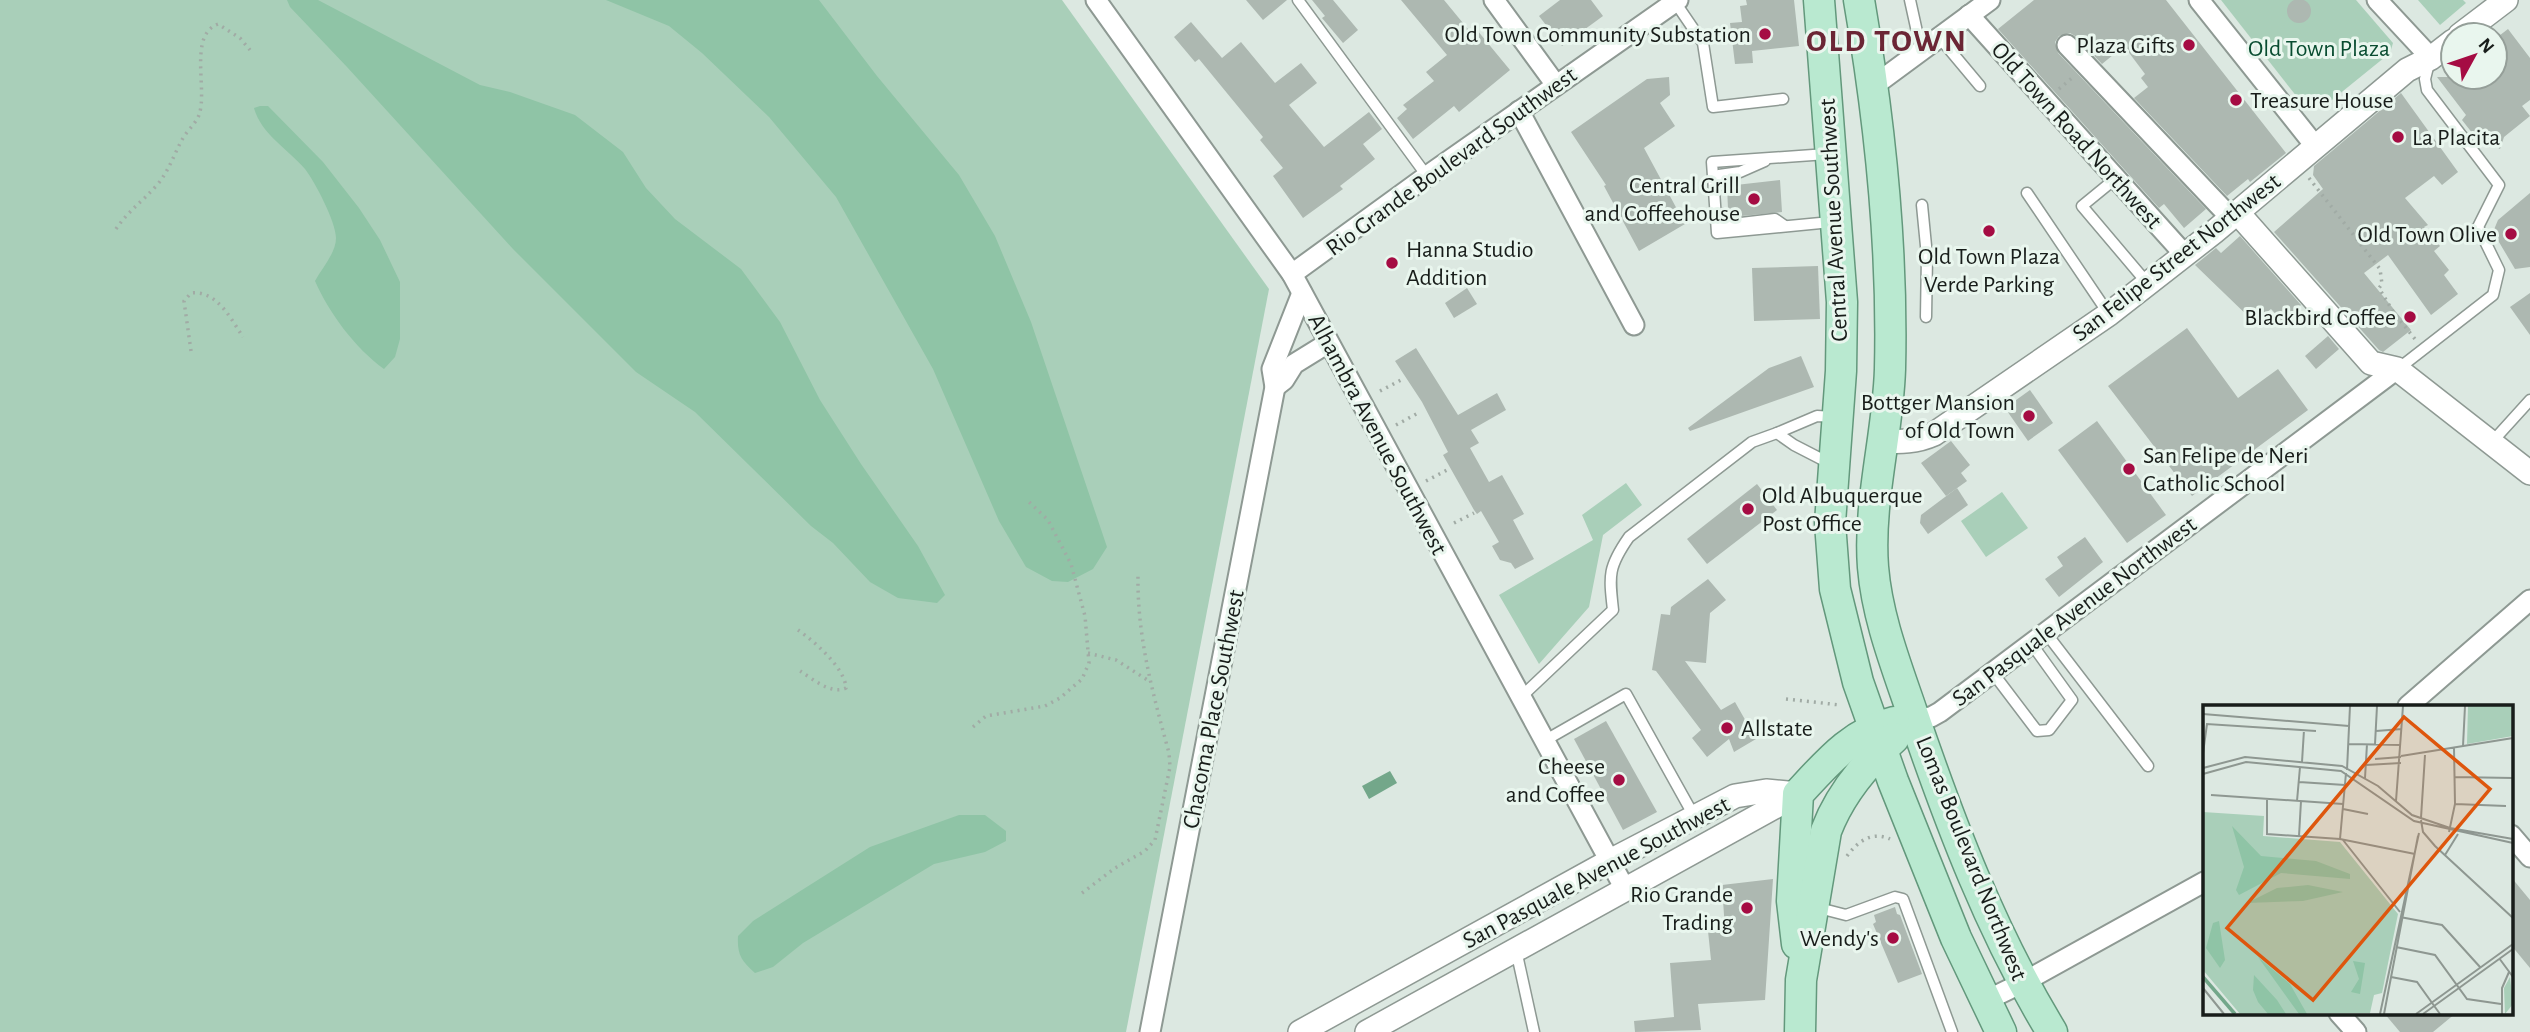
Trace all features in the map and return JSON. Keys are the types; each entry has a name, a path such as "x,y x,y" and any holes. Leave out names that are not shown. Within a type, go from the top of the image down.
{"main road":[{"name":"Central Avenue Southwest","path":"1819,0 1842,302 1838,417 1830,523 1835,589 1849,652 1878,738"},
{"name":"Lomas Boulevard Northwest","path":"1859,0 1872,87 1887,226 1890,369 1872,536 1873,569 1888,640 1977,884 2022,983 2052,1032"},
{"path":"1800,1032 1801,980 1793,901 1798,794 1843,747 1878,738 1915,719"},
{"name":"Lomas Boulevard Northwest","path":"1878,738 1932,880 2001,1032"},
{"path":"1801,980 1826,831 1834,811 1878,738"}],"street":[{"name":"Alhambra Avenue Southwest","path":"1096,0 1292,274 1625,889"},
{"path":"1494,0 1556,85"},
{"path":"1872,87 1990,0"},
{"path":"2199,0 2316,147"},
{"path":"2377,0 2431,58"},
{"path":"2478,21 2505,0"},
{"name":"Rio Grande Boulevard Southwest","path":"1292,274 1676,1"},
{"name":"Old Town Road Northwest","path":"1969,15 2185,255"},
{"path":"2067,45 2233,214 2371,363 2397,369 2530,472"},
{"name":"San Felipe Street Northwest","path":"1882,441 1921,440 1934,433 2109,314 2185,255 2407,70 2439,52"},
{"path":"1519,111 1634,326"},
{"name":"Chacoma Place Southwest","path":"1150,1032 1275,387 1272,369 1302,293"},
{"path":"1275,387 1284,380 1294,364 1328,343"},
{"name":"San Pasquale Avenue Northwest","path":"1915,719 1931,717 1940,712 2397,369"},
{"path":"2409,705 2530,600"},
{"name":"San Pasquale Avenue Southwest","path":"1300,1032 1610,861 1735,796 1778,791 1798,794"},
{"name":"San Pasquale Avenue Southwest","path":"1367,1032 1798,794"},
{"path":"2512,836 2530,857"},
{"path":"1985,1001 2203,883"},
{"path":"2340,1014 2356,1032"}],"lane":[{"path":"1298,0 1427,176"},
{"path":"1910,0 1921,51"},
{"path":"1676,1 1703,43 1713,107 1783,99"},
{"path":"1939,37 1980,86"},
{"path":"2397,369 2493,295 2499,270 2478,227 2499,185 2427,90 2425,79 2431,58"},
{"path":"1831,153 1713,162 1717,233 1838,222"},
{"path":"2115,179 2082,206 2148,284"},
{"path":"2027,193 2109,314"},
{"path":"1922,205 1927,256 1926,317"},
{"path":"2492,442 2530,400"},
{"path":"1521,697 1612,610 1609,579 1614,558 1629,537 1752,442 1817,416 1838,417"},
{"path":"1777,433 1835,466"},
{"path":"1993,673 2037,731 2049,730 2072,700 2039,638"},
{"path":"2039,638 2148,766"},
{"path":"1544,741 1626,694 1695,817"},
{"path":"1814,907 1846,915 1895,897 1903,899 1952,1032"},
{"path":"1516,949 1534,1032"}],"path":[{"path":"116,229 126,214 161,181 184,136 199,116 201,59 203,39 207,31 218,24 240,38 250,50"},
{"path":"2045,100 2087,66"},
{"path":"2305,174 2380,269 2382,284 2379,288 2394,313 2422,348"},
{"path":"191,351 184,300 191,293 205,294 214,299 223,307 243,337"},
{"path":"1380,391 1403,379"},
{"path":"1391,428 1420,412"},
{"path":"1421,484 1450,468"},
{"path":"973,727 986,716 1045,706 1060,698 1082,679 1089,663 1085,616 1071,564 1048,520 1028,501"},
{"path":"1454,523 1474,513"},
{"path":"1082,893 1115,868 1151,847 1170,767 1169,753 1150,683 1140,624 1138,575"},
{"path":"798,630 841,672 846,688 839,691 831,689 800,671"},
{"path":"1088,653 1127,666 1150,683"},
{"path":"1786,699 1840,705"},
{"path":"1844,860 1856,845 1877,835 1893,840"}],"green space":[{"path":"0,0 1062,0 1269,289 1126,1032 0,1032"},
{"name":"Old Town Plaza","path":"2221,0 2356,0 2393,43 2390,53 2327,104 2301,102"},
{"path":"2418,0 2463,0 2466,3 2445,21 2439,21 2439,24"},
{"path":"1626,483 1642,505 1603,535 1589,607 1539,664 1499,595 1593,540 1582,515"},
{"path":"2002,492 2028,528 1986,557 1961,521"}],"shaded area":[{"path":"287,0 318,0 480,85 510,92 575,115 623,152 646,188 675,219 741,269 780,322 820,400 918,546 945,595 937,603 898,598 870,582 833,543 811,526 695,412 636,372 513,249 290,7"},
{"path":"606,0 819,0 877,76 959,175 995,236 1031,322 1107,547 1093,569 1068,582 1052,581 1026,567 999,521 933,369 836,197 769,117 702,53 669,26"},
{"path":"268,106 323,162 380,240 400,282 400,339 395,357 384,369 363,351 344,329 315,281 335,244 333,222 305,169 263,126 254,108"},
{"path":"1390,771 1397,783 1369,799 1362,786"},
{"path":"959,815 985,815 1006,831 1006,841 985,852 934,864 803,943 773,967 755,973 743,961 738,948 738,936 753,921 870,847"}],"building":[{"path":"2299,-1 2307,3 2311,11 2307,19 2299,23 2291,19 2287,11 2291,3"},
{"path":"1246,0 1287,0 1263,20"},
{"path":"1312,0 1333,0 1358,30 1343,43 1322,18 1325,16"},
{"path":"1401,0 1444,0 1472,34 1477,30 1510,70 1459,112 1454,106 1413,139 1397,118 1407,109 1403,105 1434,81 1426,72 1447,55"},
{"path":"1560,0 1591,0 1603,16 1562,46 1539,16"},
{"name":"Old Town Community Substation","path":"1746,0 1794,0 1799,46 1752,51 1753,63 1735,64 1730,23 1742,22 1740,6 1747,5"},
{"path":"2034,0 2166,0 2286,153 2250,182 2248,179 2227,196 2134,98 2148,87 2141,78 2145,74 2124,46 2102,64 2075,36 2070,33 2059,36 2055,42 2058,53 2206,209 2184,228 2164,204 2159,208 1998,29"},
{"path":"1191,22 1222,58 1241,42 1275,83 1301,63 1317,83 1289,105 1324,147 1369,112 1382,129 1363,144 1375,159 1340,186 1343,189 1303,218 1273,176 1283,168 1260,140 1263,137 1199,59 1195,62 1174,37"},
{"path":"2509,30 2530,58 2530,100 2522,106 2530,116 2504,137 2500,149 2473,134 2462,120 2466,115 2448,91 2509,91"},
{"path":"1669,77 1670,95 1660,103 1675,126 1644,148 1685,224 1639,251 1604,186 1606,185 1571,132 1647,79"},
{"path":"2401,93 2458,172 2442,185 2434,176 2405,198 2428,225 2424,227 2440,246 2434,251 2449,270 2444,275 2458,294 2431,315 2388,255 2364,273 2411,330 2383,352 2274,232 2323,189 2313,175 2314,166"},
{"name":"Central Grill and Coffeehouse","path":"1780,180 1782,212 1731,217 1727,186"},
{"path":"2530,193 2530,267 2515,269 2493,232 2498,220"},
{"path":"2240,236 2301,305 2282,321 2271,309 2254,322 2195,265 2216,248 2221,253"},
{"path":"1818,266 1820,319 1754,321 1752,268"},
{"path":"1467,288 1477,304 1454,318 1445,303"},
{"path":"2530,293 2530,335 2510,307"},
{"path":"2187,328 2238,398 2278,369 2308,410 2192,496 2108,386"},
{"path":"2328,336 2339,349 2316,369 2305,356"},
{"path":"1416,348 1458,415 1497,393 1506,410 1471,430 1479,443 1470,448 1489,482 1502,475 1524,514 1513,520 1534,559 1515,569 1511,563 1500,560 1492,546 1499,542 1481,511 1477,514 1474,510 1443,455 1448,452 1422,402 1395,361"},
{"path":"1801,356 1814,387 1690,431 1688,428 1769,368"},
{"name":"Bottger Mansion of Old Town","path":"2030,390 2053,423 2028,441 2005,408"},
{"path":"2097,421 2166,515 2127,543 2058,450"},
{"path":"1951,441 1970,465 1961,473 1967,481 1946,496 1921,463"},
{"path":"1757,484 1777,510 1707,564 1687,539"},
{"path":"1957,488 1968,505 1928,534 1920,523 1921,515"},
{"path":"2085,537 2103,562 2059,597 2045,579 2063,566 2057,557"},
{"path":"1708,579 1726,600 1710,613 1706,663 1685,661 1721,710 1735,702 1756,739 1734,752 1729,739 1707,757 1692,738 1701,730 1656,671 1652,670 1661,614 1670,615 1671,607"},
{"path":"1606,721 1657,812 1623,830 1574,739"},
{"path":"2512,878 2530,900 2530,968 2512,946"},
{"path":"1773,879 1765,1000 1698,1004 1701,1030 1635,1032 1634,1021 1674,1017 1670,963 1711,960 1708,931 1725,930 1722,885"},
{"name":"Wendy's","path":"1895,907 1922,974 1898,983 1873,924 1876,922 1874,915"},
{"path":"2385,1014 2455,1014 2433,1032 2400,1032"}],"place":[{"name":"Old Town Community Substation","path":"1765,34"},
{"name":"Plaza Gifts","path":"2189,45"},
{"name":"Treasure House","path":"2236,100"},
{"name":"La Placita","path":"2398,137"},
{"name":"Central Grill and Coffeehouse","path":"1754,199"},
{"name":"Old Town Plaza Verde Parking","path":"1989,231"},
{"name":"Old Town Olive","path":"2511,234"},
{"name":"Hanna Studio Addition","path":"1392,263"},
{"name":"Blackbird Coffee","path":"2410,317"},
{"name":"Bottger Mansion of Old Town","path":"2029,416"},
{"name":"San Felipe de Neri Catholic School","path":"2129,469"},
{"name":"Old Albuquerque Post Office","path":"1748,509"},
{"name":"Allstate","path":"1727,728"},
{"name":"Cheese and Coffee","path":"1619,780"},
{"name":"Rio Grande Trading","path":"1747,908"},
{"name":"Wendy's","path":"1893,938"}],"district":[{"name":"OLD TOWN","path":"1887,40"}]}
